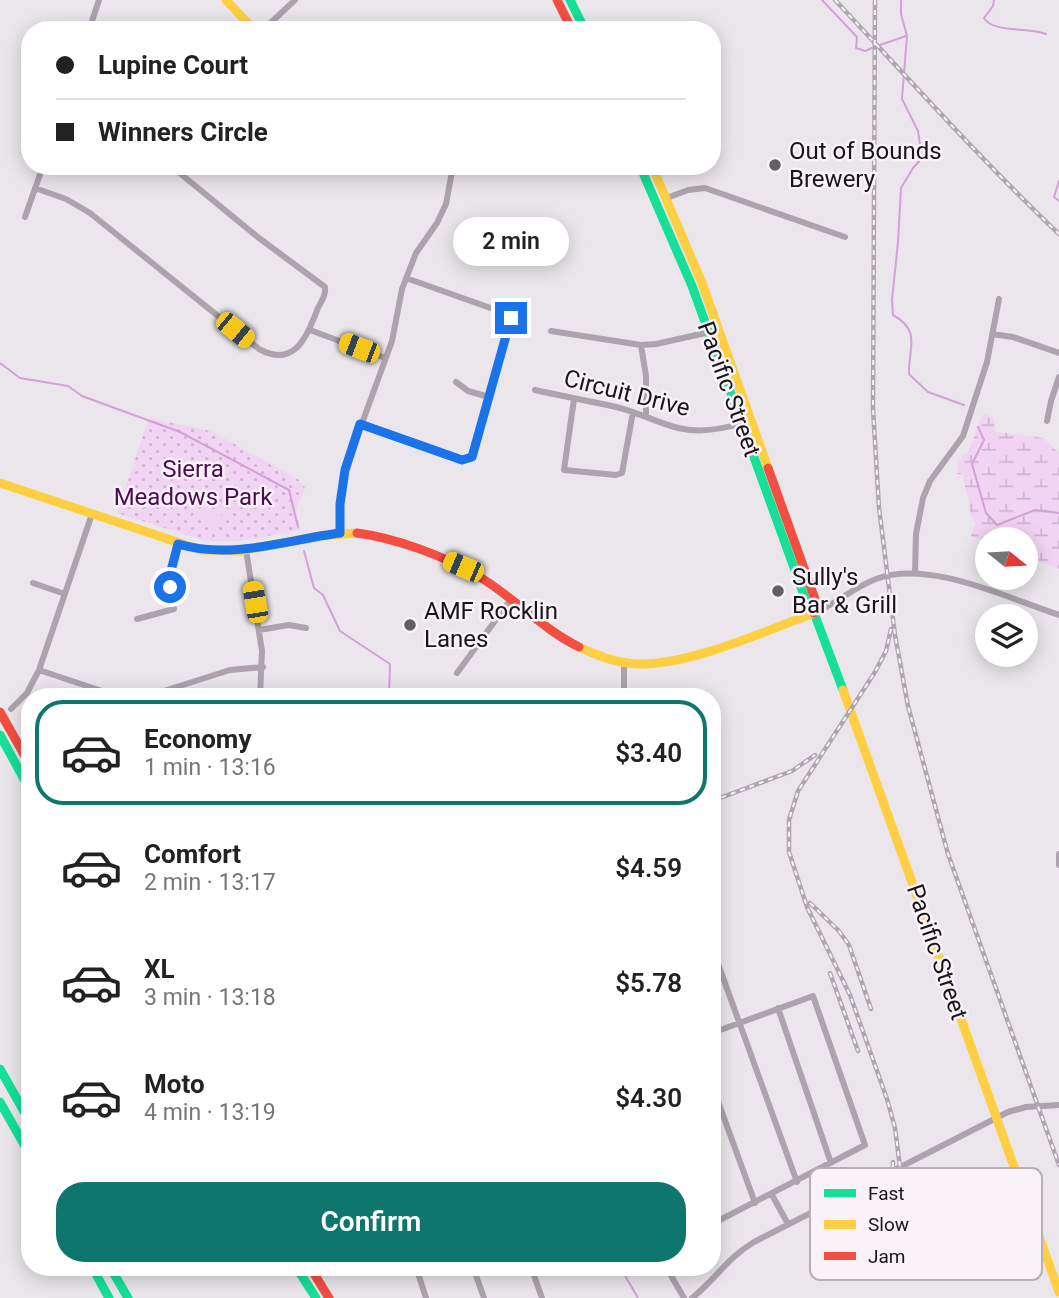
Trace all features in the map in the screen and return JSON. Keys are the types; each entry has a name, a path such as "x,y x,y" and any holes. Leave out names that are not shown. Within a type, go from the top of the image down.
{"main road":[{"path":"226,0 246,21"},
{"path":"557,0 568,21"},
{"path":"563,0 565,15"},
{"path":"570,0 580,21"},
{"name":"Pacific Street","path":"644,175 751,421 815,599 814,613"},
{"name":"Pacific Street","path":"656,175 667,198 713,331 741,424 805,598 814,613 864,745 1014,1168"},
{"path":"0,482 178,544 210,551 246,550 340,533 377,537 443,558 480,576 572,643 599,657 624,664 669,663 814,613"},
{"path":"0,712 21,749"},
{"path":"0,735 21,774"},
{"path":"0,1069 21,1106"},
{"path":"0,1102 21,1139"},
{"name":"Pacific Street","path":"1042,1245 1059,1292"},
{"path":"97,1276 109,1298"},
{"path":"115,1276 128,1298"},
{"path":"302,1276 316,1298"},
{"path":"316,1276 329,1298"}],"street":[{"path":"92,21 99,0"},
{"path":"273,21 295,0"},
{"path":"24,217 40,175"},
{"path":"35,188 66,199 90,213 263,351 280,355 292,351 302,344 310,330 325,295 325,287 259,238 182,175"},
{"path":"340,533 340,504 345,470 394,334 398,303 416,253 444,209 452,175"},
{"path":"667,198 688,190 705,188 845,237"},
{"path":"360,424 466,460 473,454 510,315 407,278"},
{"path":"915,573 916,534 923,498 930,481 962,436 980,388 999,299"},
{"path":"310,330 386,358"},
{"path":"551,331 640,345 713,331"},
{"path":"992,334 1013,337 1059,353"},
{"path":"640,345 646,376 646,415"},
{"path":"1047,421 1059,377"},
{"path":"456,382 468,391 489,397"},
{"name":"Circuit Drive","path":"535,390 646,415 676,428 690,430 730,427 751,421"},
{"path":"574,399 565,470 574,472 616,475 622,473 634,412"},
{"path":"29,688 39,670 92,514"},
{"path":"137,619 174,609 170,576 178,544"},
{"path":"246,550 259,631 261,688"},
{"path":"814,613 878,578 915,573 949,578 1059,615"},
{"path":"33,583 65,593"},
{"path":"457,673 511,599"},
{"path":"259,631 289,625 306,628"},
{"path":"624,664 624,688"},
{"path":"173,688 230,670 262,667"},
{"path":"39,670 86,688"},
{"path":"11,709 21,698"},
{"path":"1059,854 1059,865"},
{"path":"721,981 739,1022 797,1182"},
{"path":"721,1029 813,996 865,1145 822,1168"},
{"path":"778,1008 831,1163"},
{"path":"898,1168 996,1118 1026,1107 1059,1105"},
{"path":"721,1109 755,1203"},
{"path":"721,1220 810,1175"},
{"path":"772,1195 788,1224"},
{"path":"721,1268 742,1249 810,1213"},
{"path":"418,1276 426,1298"},
{"path":"476,1276 484,1298"},
{"path":"534,1276 542,1298"},
{"path":"671,1276 684,1298"},
{"path":"692,1298 714,1276"}],"green space":[{"path":"985,414 993,418 996,432 1043,438 1059,453 1059,569 1038,561 1038,527 975,527 975,538 971,536 976,523 970,515 963,475 957,474 957,471 963,456 968,452"},
{"name":"Sierra Meadows Park","path":"149,418 211,431 299,480 305,488 296,508 300,530 240,541 206,541 117,513"},
{"path":"206,499 211,502 210,509 222,513 217,528 213,531 209,529 209,524 192,517 194,512 200,513 202,502"}],"waterway":[{"path":"822,0 857,37 856,48 865,51 872,48"},
{"path":"901,0 901,14 907,36 902,99 918,131 922,158 901,188 893,315 908,327 911,334 909,374 928,392 964,405"},
{"path":"994,0 984,18 988,23 1003,28 1046,34"},
{"path":"880,45 906,36"},
{"path":"1059,181 1054,197 1059,201"},
{"path":"0,363 20,378 68,386 82,396 180,432 289,490 298,527"},
{"path":"978,427 984,440 972,464 986,513 997,525 1035,510 1059,513"},
{"path":"304,551 314,588 323,595 340,631 390,664 389,688"},
{"path":"625,1276 638,1298"}],"railway":[{"path":"835,0 973,148 1059,234"},
{"path":"875,0 873,409 879,508 895,635 908,706 948,854 1059,1165"},
{"path":"891,629 886,651 875,672 798,791 789,820 789,852 807,907 850,995 887,1099 895,1128 900,1168"},
{"path":"721,798 792,771 815,755"},
{"path":"810,903 839,931 849,945 871,1009"},
{"path":"830,973 858,1051"},
{"path":"893,1162 893,1168"}],"traffic: fast":[{"path":"570,0 580,21"},
{"path":"644,175 692,286 805,598 814,613 843,690"},
{"path":"0,735 21,774"},
{"path":"0,1069 21,1106"},
{"path":"0,1102 21,1139"},
{"path":"97,1276 109,1298"},
{"path":"115,1276 128,1298"},
{"path":"302,1276 316,1298"}],"traffic: slow":[{"path":"226,0 246,21"},
{"path":"656,175 702,283 768,468"},
{"path":"0,483 201,550 240,551 319,536 357,533"},
{"path":"579,647 622,662 657,663 726,646 814,613"},
{"path":"843,690 1015,1168"},
{"path":"1042,1245 1059,1292"}],"traffic: jam":[{"path":"557,0 568,21"},
{"path":"768,468 815,599 814,613"},
{"path":"357,533 403,544 465,569 491,584 553,631 579,647"},
{"path":"0,712 21,749"},
{"path":"316,1276 329,1298"}],"place":[{"name":"Out of Bounds Brewery","path":"775,165"},
{"name":"Sully's Bar & Grill","path":"778,591"},
{"name":"AMF Rocklin Lanes","path":"410,625"}],"route":[{"path":"170,587 178,544 201,550 240,551 340,533 341,490 360,424 462,460 472,457 511,318"}]}
